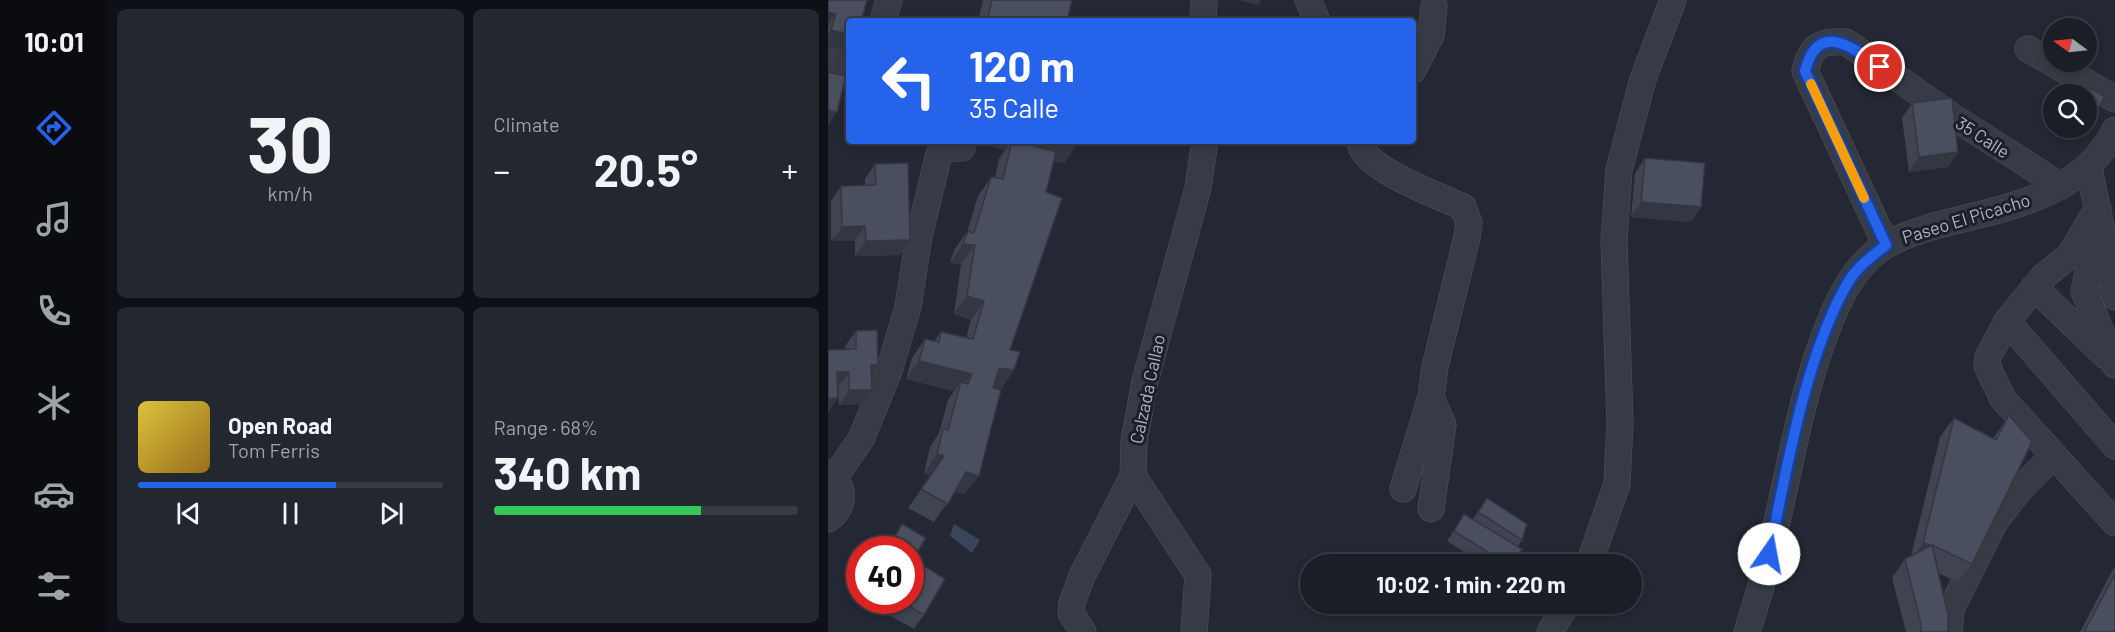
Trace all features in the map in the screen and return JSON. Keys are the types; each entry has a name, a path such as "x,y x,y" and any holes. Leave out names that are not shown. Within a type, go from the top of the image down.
{"street":[{"path":"884,18 889,0"},
{"path":"1203,18 1204,0"},
{"path":"1308,0 1316,18"},
{"path":"1592,554 1617,484 1620,423 1614,240 1619,170 1643,79 1673,0"},
{"path":"1416,27 1437,3"},
{"path":"1416,64 1431,35 1437,3"},
{"name":"35 Calle","path":"1886,245 1805,71 1809,56 1818,45 1829,41 1846,42 1950,115 2061,186"},
{"path":"2028,49 2115,99"},
{"path":"828,61 846,63"},
{"name":"Paseo El Picacho","path":"1747,632 1764,575 1802,405 1827,327 1848,282 1869,258 1886,245 1921,229 2004,208 2061,186 2089,168 2106,147 2115,130"},
{"path":"1202,166 1205,144"},
{"name":"Calzada Callao","path":"1083,632 1074,622 1072,603 1082,576 1133,476 1134,441 1145,381 1202,166 1220,144"},
{"path":"1360,144 1367,158 1389,173 1463,207 1469,223 1435,367 1431,397 1403,489"},
{"path":"828,519 839,509 842,501 839,484 831,476 861,439 889,371 908,307 919,236 939,154 946,148 962,148"},
{"path":"2089,168 2098,208 2101,237 2115,297"},
{"path":"2098,208 2070,255 2034,287 2007,321 1988,357 1989,372 2003,399 2115,523"},
{"path":"2101,237 2090,263 2085,291 2114,364"},
{"path":"2034,287 2114,364"},
{"path":"2007,321 2115,446"},
{"path":"1431,397 1443,425 1431,509"},
{"path":"1949,632 1951,609 1994,523 2019,490 2054,455"},
{"path":"1133,476 1198,575 1194,632"},
{"path":"1550,632 1561,614"}],"water":[{"path":"954,524 980,540 972,553 950,536"}],"building":[{"path":"828,0 867,0 862,18 846,18 846,33 831,30 836,14 828,12"},
{"path":"992,0 1072,0 1068,18 988,18"},
{"path":"828,72 846,76 837,112 828,110"},
{"path":"2097,92 2105,97 2097,110"},
{"path":"1952,98 1958,152 1919,157 1912,103"},
{"path":"1011,144 1027,144 1056,152 1046,192 1062,198 1010,350 1020,352 1014,370 999,368 993,388 1001,390 979,476 966,472 948,504 921,489 944,456 937,454 943,429 948,430 961,382 968,384 972,374 919,361 925,339 939,342 941,332 973,339 984,301 967,296 975,245 963,244 968,231 974,233 991,177 1003,179"},
{"path":"1645,158 1705,163 1701,207 1641,202"},
{"path":"908,163 910,240 866,241 865,226 842,227 841,186 876,185 875,164"},
{"path":"877,330 878,365 871,365 872,390 849,390 849,372 837,372 838,398 828,399 828,350 856,349 856,331"},
{"path":"2009,415 2032,442 1972,564 1923,543 1954,418 1996,440"},
{"path":"1487,498 1527,524 1522,540 1478,512"},
{"path":"1464,514 1522,549 1519,554 1491,554 1454,531"},
{"path":"902,524 923,536 895,536"},
{"path":"1932,545 1948,615 1948,632 1921,632 1905,559"},
{"path":"924,566 945,579 924,615 922,614"},
{"path":"2115,574 2115,632 2084,632"}],"slow traffic":[{"path":"1811,84 1864,198"}],"route":[{"path":"1769,554 1802,405 1827,327 1848,282 1869,258 1886,245 1805,71 1809,56 1818,45 1829,41 1846,42 1880,67"}]}
